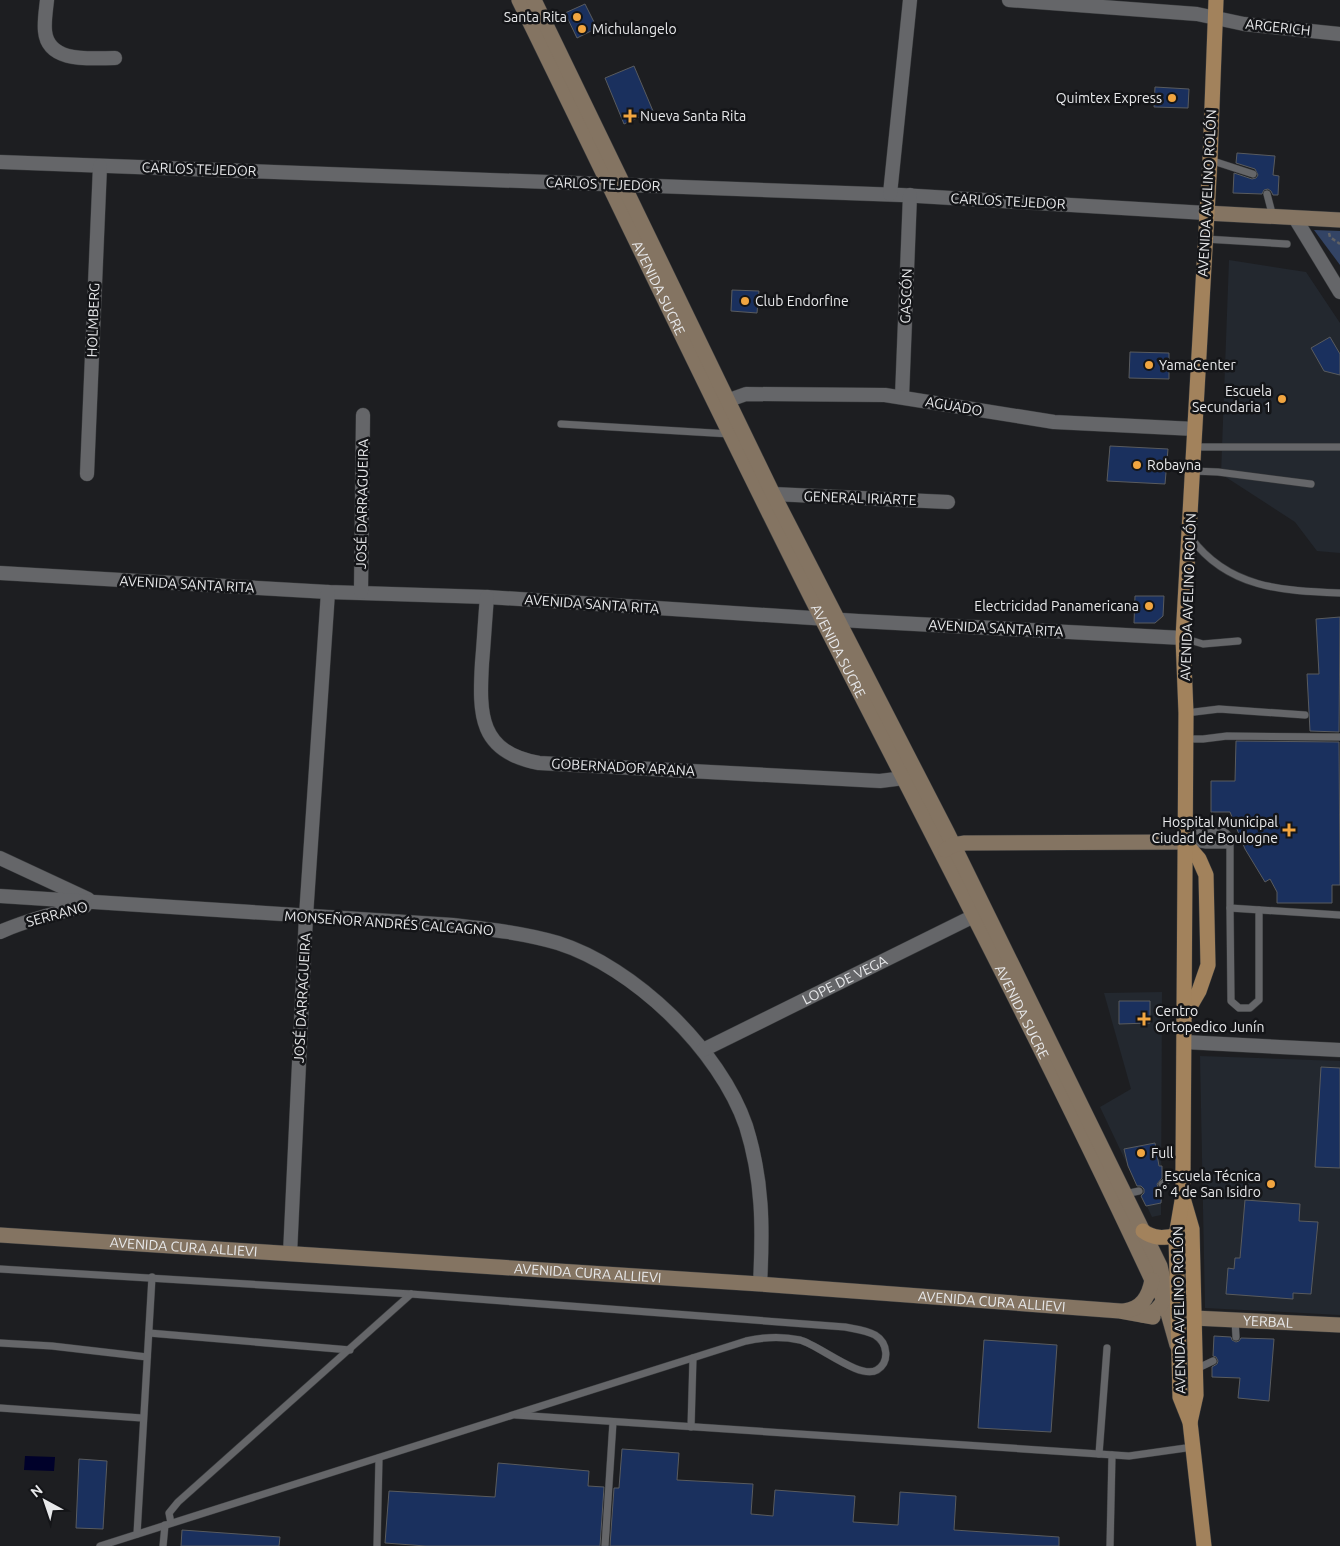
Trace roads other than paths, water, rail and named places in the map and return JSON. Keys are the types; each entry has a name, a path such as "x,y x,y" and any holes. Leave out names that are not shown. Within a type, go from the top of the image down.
{"main road":[{"name":"AVENIDA SUCRE","path":"519,0 616,185 829,619 948,848 1152,1280 1164,1299"},
{"name":"AVENIDA SUCRE","path":"534,0 616,185"},
{"name":"AVENIDA AVELINO ROLÓN","path":"1204,1546 1190,1422 1180,1397 1176,1236 1183,1195 1186,714 1184,638 1210,160 1217,18 1216,0"},
{"path":"1206,213 1340,220"},
{"name":"AVENIDA SUCRE","path":"721,402 730,434 768,497"},
{"name":"AVENIDA SUCRE","path":"829,619 904,778 948,848"},
{"path":"948,848 965,843 1184,836 1200,859 1206,874 1208,965 1199,991 1184,1016"},
{"name":"AVENIDA SUCRE","path":"979,913 1132,1193 1143,1231 1160,1266 1164,1299 1178,1350"},
{"name":"AVENIDA AVELINO ROLÓN","path":"1183,1195 1192,1229 1196,1395 1190,1422"},
{"path":"1143,1231 1150,1236 1159,1238 1176,1236"},
{"name":"AVENIDA CURA ALLIEVI","path":"0,1235 760,1284 1120,1311 1144,1315 1162,1321 1171,1327"},
{"path":"1120,1311 1130,1310 1146,1300 1152,1280"},
{"path":"1144,1315 1157,1310 1162,1305 1164,1299"},
{"name":"YERBAL","path":"1194,1318 1340,1325"}],"street":[{"path":"47,0 45,33 49,43 56,52 72,57 115,58"},
{"path":"890,194 910,0"},
{"name":"ARGERICH","path":"1009,0 1197,14 1244,24 1340,34"},
{"name":"CARLOS TEJEDOR","path":"0,162 890,194 1206,213"},
{"name":"HOLMBERG","path":"87,474 100,166"},
{"name":"GASCÓN","path":"902,397 910,195"},
{"path":"1296,218 1340,292"},
{"name":"AGUADO","path":"721,402 746,394 885,395 1054,422 1195,429"},
{"name":"JOSÉ DARRAGUEIRA","path":"361,592 363,415"},
{"name":"GENERAL IRIARTE","path":"768,497 948,502"},
{"name":"AVENIDA SANTA RITA","path":"0,573 328,592 487,597 829,619 1184,638"},
{"name":"JOSÉ DARRAGUEIRA","path":"290,1254 306,916 328,592"},
{"name":"GOBERNADOR ARANA","path":"487,597 481,708 485,726 492,739 512,756 539,763 880,781 904,778"},
{"name":"SERRANO","path":"0,858 98,903"},
{"name":"MONSEÑOR ANDRÉS CALCAGNO","path":"0,896 453,925 487,929 558,943 590,956 616,970 662,1007 703,1050 726,1084 738,1107 753,1153 762,1211 763,1235 760,1284"},
{"name":"SERRANO","path":"0,932 50,915 98,903"},
{"name":"LOPE DE VEGA","path":"703,1050 979,913"},
{"path":"1184,1042 1340,1050"}],"lane":[{"path":"1210,160 1253,174"},
{"path":"1267,194 1273,217"},
{"path":"1205,239 1287,244"},
{"path":"562,424 730,434"},
{"path":"1194,447 1340,447"},
{"path":"1193,471 1218,472 1311,484"},
{"path":"1189,536 1211,561 1242,579 1301,592 1340,593"},
{"path":"1184,638 1203,644 1238,641"},
{"path":"1186,714 1219,708 1305,715"},
{"path":"1185,739 1227,736 1340,737"},
{"path":"1184,836 1224,831 1230,837 1231,1001 1239,1008 1250,1008 1259,1000 1259,910"},
{"path":"1184,836 1206,844 1229,845"},
{"path":"1230,908 1340,915"},
{"path":"1162,1184 1183,1170"},
{"path":"0,1269 411,1294 845,1327 862,1330 876,1336 884,1345 886,1356 882,1366 875,1372 864,1373 823,1350 802,1341 776,1337 746,1341 100,1546"},
{"path":"137,1534 142,1418 152,1277"},
{"path":"163,1546 169,1513 178,1502 411,1294"},
{"path":"1235,1320 1236,1338"},
{"path":"149,1333 350,1350"},
{"path":"0,1343 52,1346 147,1357"},
{"path":"1099,1454 1107,1348"},
{"path":"691,1427 693,1358"},
{"path":"1196,1369 1213,1361"},
{"path":"0,1408 142,1418"},
{"path":"512,1415 1129,1456 1193,1447"},
{"path":"605,1546 613,1422"},
{"path":"1110,1546 1112,1455"},
{"path":"376,1546 379,1458"}],"place":[{"name":"Santa Rita","path":"577,17"},
{"name":"Michulangelo","path":"582,29"},
{"name":"Quimtex Express","path":"1172,98"},
{"name":"Nueva Santa Rita","path":"630,116"},
{"name":"Club Endorfine","path":"745,301"},
{"name":"YamaCenter","path":"1149,365"},
{"name":"Escuela Secundaria 1","path":"1282,399"},
{"name":"Robayna","path":"1137,465"},
{"name":"Electricidad Panamericana","path":"1149,606"},
{"name":"Hospital Municipal Ciudad de Boulogne","path":"1289,830"},
{"name":"Centro Ortopedico Junín","path":"1144,1019"},
{"name":"Full","path":"1141,1153"},
{"name":"Escuela Técnica n° 4 de San Isidro","path":"1271,1184"}]}
